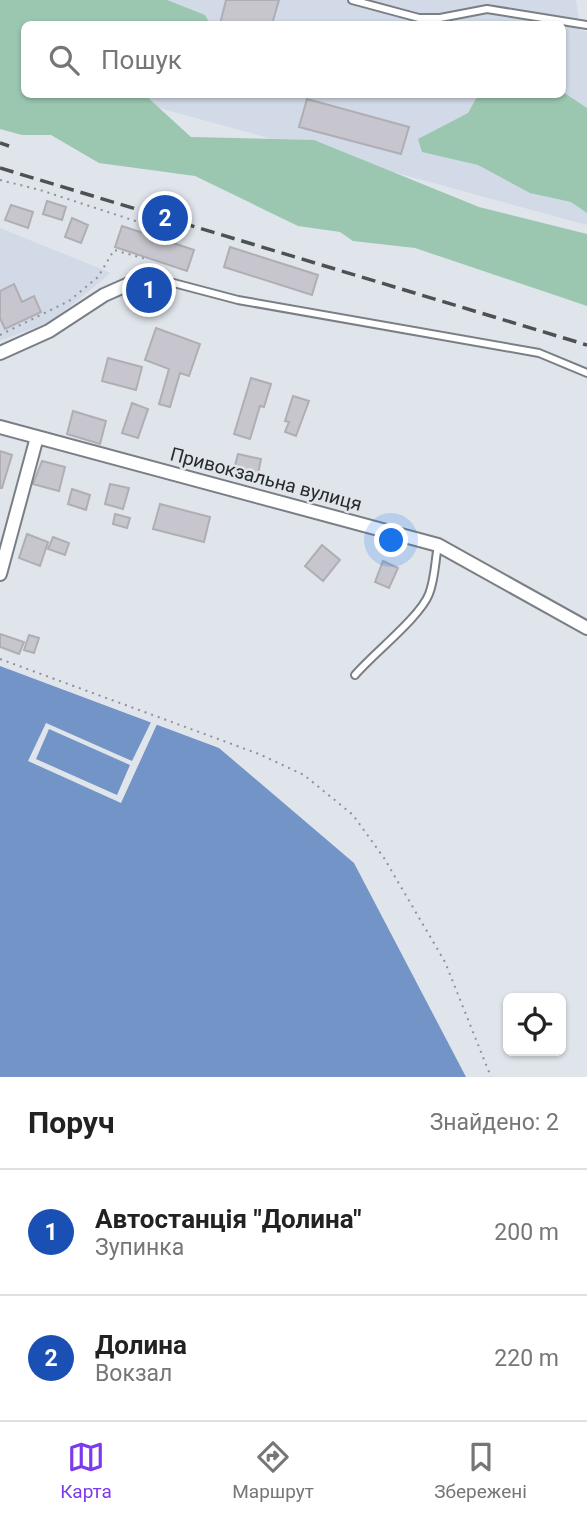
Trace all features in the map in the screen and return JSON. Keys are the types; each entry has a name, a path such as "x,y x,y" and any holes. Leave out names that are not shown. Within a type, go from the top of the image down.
{"street":[{"path":"0,353 49,331 104,295 146,276"},
{"name":"Привокзальна вулиця","path":"0,427 438,545 587,628"},
{"path":"0,574 37,437"}],"lane":[{"path":"352,0 419,18 440,18 487,9 565,21"},
{"path":"566,21 587,25"},
{"path":"146,276 238,300 539,353 587,373"},
{"path":"355,676 424,606 430,591 438,545"}],"path":[{"path":"0,180 40,190 154,227 153,236"},
{"path":"0,335 69,301 98,277 114,250 146,257"},
{"path":"0,659 259,754 304,775 353,815 384,858 445,962 491,1077"}],"shaded area":[{"path":"0,0 576,0 580,30 587,32 587,225 122,98 566,98 566,21 21,21"},
{"path":"0,228 111,273 52,321 0,341"}],"green space":[{"path":"0,0 167,0 205,15 208,21 21,21 21,98 148,98 191,137 314,140 479,207 587,234 587,306 415,248 353,241 340,232 298,226 195,176 99,163 51,135 22,135 0,129"},
{"path":"566,94 587,108 587,213 571,202 530,193 478,165 422,152 418,139 468,113 476,98 566,98"}],"water":[{"path":"0,666 219,748 354,863 466,1077 0,1077"}],"pier":[{"path":"152,720 158,722 121,803 28,761 46,723 132,761","holes":["49,729 130,765 117,795 36,759"]}],"building":[{"path":"226,0 279,0 273,21 221,21"},
{"path":"307,99 409,127 401,154 299,127"},
{"path":"47,201 66,207 62,220 43,214"},
{"path":"11,205 33,212 28,228 5,220"},
{"path":"72,218 88,225 81,243 65,237"},
{"path":"122,226 194,250 187,271 115,247"},
{"path":"230,247 318,275 312,295 224,267"},
{"path":"14,284 22,302 34,296 41,312 5,329 0,318 0,291"},
{"path":"156,328 200,344 189,376 180,373 170,407 159,404 169,369 145,360"},
{"path":"108,358 142,367 136,390 102,381"},
{"path":"251,378 271,384 264,407 260,406 250,439 234,434"},
{"path":"293,396 309,401 296,436 285,432 289,422 285,421"},
{"path":"132,403 148,409 138,438 122,433"},
{"path":"73,411 106,421 100,444 67,434"},
{"path":"0,451 12,455 2,488 0,488"},
{"path":"238,454 261,459 257,479 233,473"},
{"path":"42,461 65,467 59,491 33,484"},
{"path":"110,484 129,488 123,509 105,504"},
{"path":"72,489 90,495 86,510 68,504"},
{"path":"160,504 210,517 204,542 153,529"},
{"path":"115,514 130,518 127,528 113,524"},
{"path":"27,534 48,542 40,566 19,558"},
{"path":"53,537 69,543 65,555 48,549"},
{"path":"322,545 340,560 323,581 305,566"},
{"path":"383,561 398,568 389,588 375,582"},
{"path":"0,634 24,642 19,654 0,647"},
{"path":"29,635 39,638 34,653 24,650"}],"railway":[{"path":"0,143 9,146"},
{"path":"0,168 587,345"}],"place":[{"name":"Долина","path":"165,218"},
{"name":"Автостанція \"Долина\"","path":"149,290"}]}
